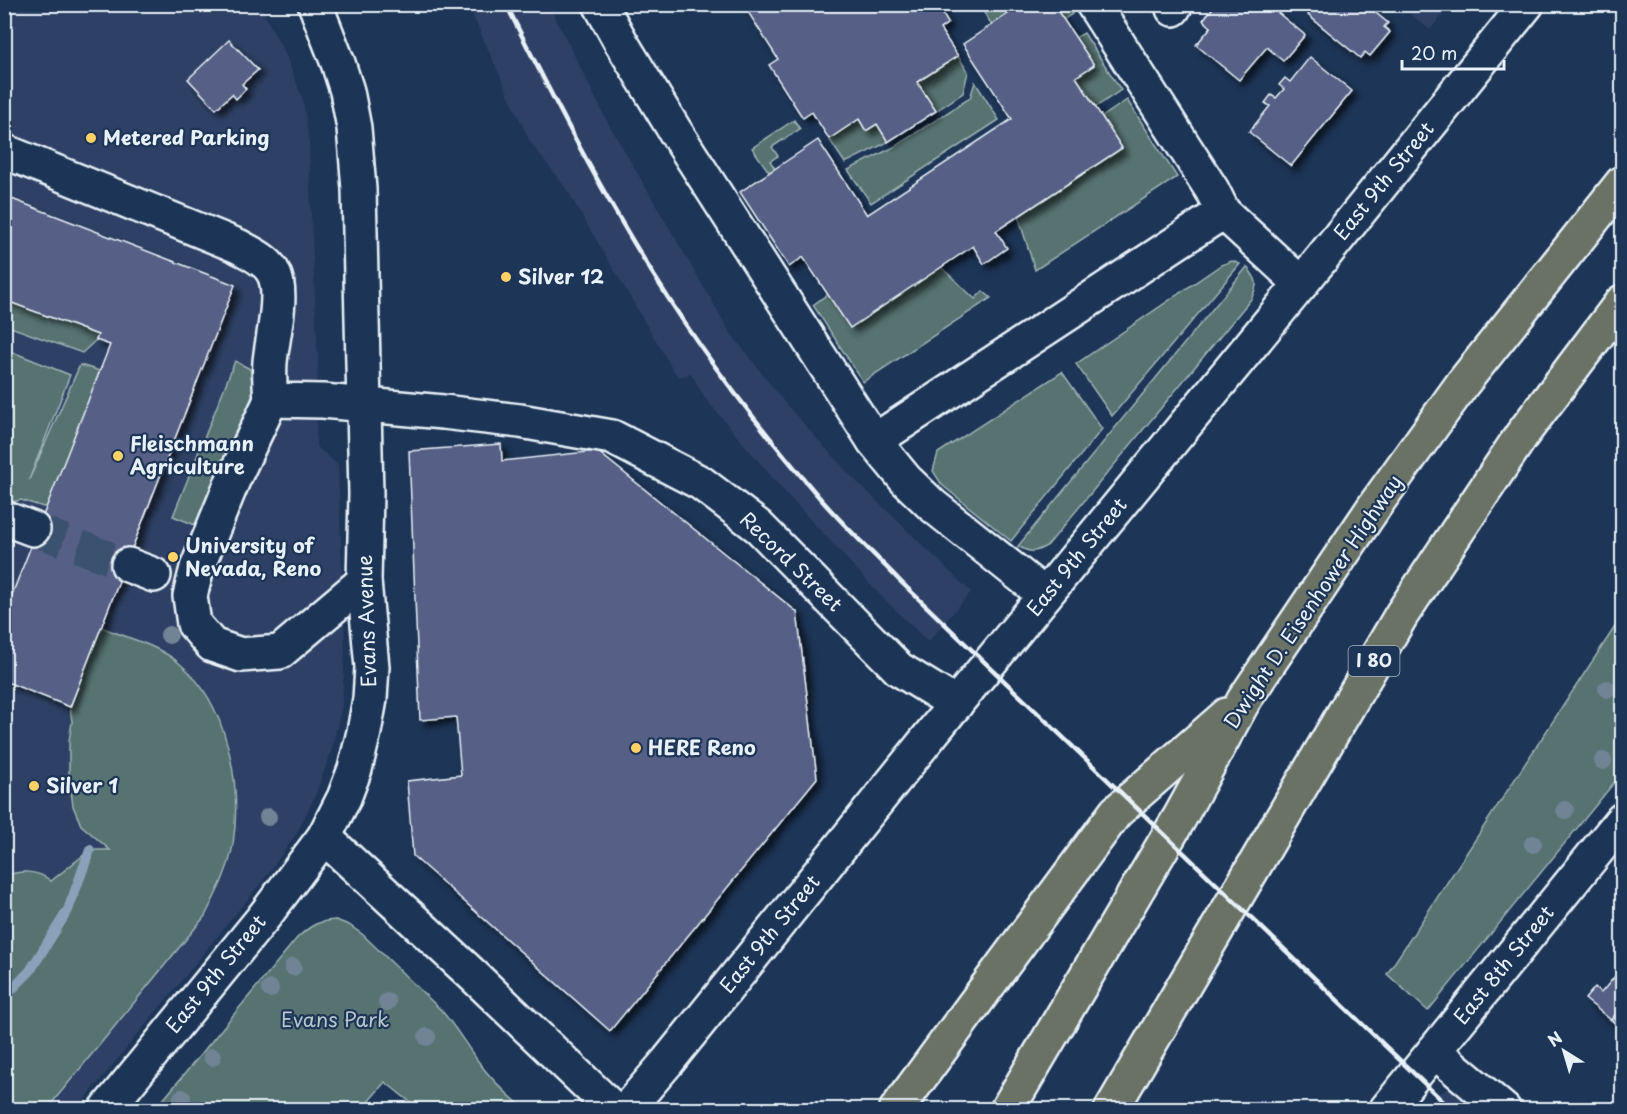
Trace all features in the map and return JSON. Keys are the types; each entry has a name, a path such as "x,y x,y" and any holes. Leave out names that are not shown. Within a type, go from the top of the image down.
{"highway":[{"name":"Dwight D. Eisenhower Highway","path":"1007,1110 1180,817 1244,700 1376,504 1463,383 1623,183"},
{"name":"I 80","path":"1111,1110 1402,614 1521,436 1623,302"},
{"path":"896,1110 1116,812 1244,700"},
{"path":"1120,1110 1153,1040"}],"street":[{"name":"Evans Avenue","path":"315,4 344,82 354,128 359,189 366,494 364,581 372,667 370,699 355,769 344,798 324,837"},
{"path":"600,4 675,131 874,441 906,480 932,505 1045,595"},
{"path":"1093,4 1207,181 1223,212 1301,284"},
{"name":"East 9th Street","path":"626,1110 1527,4"},
{"path":"4,151 237,246 262,260 274,272 278,286 269,378 271,400 233,480 197,567 190,596 194,624 212,645 242,655 280,652 364,581"},
{"path":"874,441 1223,212"},
{"name":"Record Street","path":"271,400 363,404 520,421 612,437 701,483 759,526 899,669 956,704"},
{"name":"East 8th Street","path":"1386,1110 1623,820"},
{"path":"324,837 614,1110"},
{"name":"East 9th Street","path":"106,1110 262,918 324,837"},
{"path":"1434,1051 1504,1110"}],"shaded area":[{"name":"University of Nevada, Reno","path":"5,5 260,5 286,56 303,100 309,142 318,361 316,446 338,465 345,650 342,706 331,752 315,796 297,833 269,873 77,1109 5,1110"},
{"path":"468,5 549,5 607,121 730,332 784,402 849,474 971,592 928,642 881,596 782,489 704,397 691,373 680,377 675,373 565,187 530,142"},
{"path":"1399,5 1451,5 1430,30"},
{"path":"1456,1088 1486,1110 1428,1110 1440,1093"}],"green space":[{"path":"979,5 1023,5 992,25"},
{"path":"1053,5 1066,5 1072,14 1063,20"},
{"path":"1084,33 1121,90 1096,107 1076,77 1075,38"},
{"path":"958,56 968,72 963,93 936,111 917,82"},
{"path":"975,82 999,120 871,203 848,170 894,147 970,98"},
{"path":"1127,100 1177,177 1035,270 1018,216 1122,148 1102,117"},
{"path":"859,119 866,130 877,124 888,142 845,163 829,139"},
{"path":"794,120 800,129 772,147 778,156 770,161 775,169 769,172 752,148"},
{"path":"1232,261 1240,264 1112,416 1076,364 1221,265"},
{"path":"941,267 975,299 983,291 991,298 863,382 813,305 828,294"},
{"path":"1247,267 1256,282 1251,299 1048,545 1033,551 1018,546"},
{"path":"4,300 98,335 96,340 82,353 5,325"},
{"path":"5,349 70,375 29,480 80,365 100,371 47,508 21,500 5,503"},
{"path":"235,361 250,369 255,397 200,527 173,516"},
{"path":"1062,372 1102,429 1011,541 942,485 933,471 938,453"},
{"path":"1622,616 1622,773 1428,1011 1387,974"},
{"path":"101,627 171,657 196,680 209,700 220,722 233,771 235,821 233,844 222,882 205,916 47,1109 5,1110 5,876 29,872 46,877 51,881 90,850 110,850 81,825 73,806 69,776 69,741 72,722 70,707"},
{"name":"Evans Park","path":"336,920 362,934 441,1010 486,1071 524,1109 419,1109 385,1082 362,1109 163,1110 158,1106 297,938 315,924"}],"building":[{"path":"743,4 937,4 948,23 940,29 958,56 917,82 936,111 888,142 877,124 866,131 859,119 829,139 812,112 803,118 769,65 778,59"},
{"path":"1023,4 1053,4 1094,65 1076,77 1122,148 996,231 1007,248 984,264 973,246 850,328 803,257 789,267 740,192 818,140 867,215 1012,119 963,44"},
{"path":"1216,4 1224,4 1227,7 1229,4 1267,4 1305,35 1283,61 1267,47 1239,80 1196,45 1211,27 1203,20"},
{"path":"1316,4 1365,4 1388,23 1384,27 1390,32 1370,56 1365,52 1360,58 1308,15"},
{"path":"229,40 258,70 242,84 246,89 236,99 232,94 216,109 188,79"},
{"path":"1310,57 1352,91 1291,166 1249,132 1270,106 1265,103 1271,95 1276,98 1284,89 1279,85 1285,78 1290,82"},
{"name":"Fleischmann Agriculture","path":"4,196 235,285 70,707 4,681 4,615 110,345 96,340 98,335 4,300"},
{"name":"HERE Reno","path":"501,444 502,461 597,451 797,612 817,778 610,1031 413,856 407,781 461,775 456,717 420,720 409,451"},
{"path":"1617,974 1621,976 1622,974 1622,1007 1611,1020 1585,999 1595,987 1601,993"},
{"path":"1622,1007 1622,1029 1611,1020"}],"waterway":[{"path":"4,997 30,971 68,910 90,850"}],"tunnel":[{"path":"33,529 128,565"}],"railway":[{"path":"506,4 596,177 645,262 699,344 742,403 819,497 901,582 1452,1110"}],"place":[{"name":"Metered Parking","path":"91,138"},
{"name":"Silver 12","path":"506,277"},
{"name":"Fleischmann Agriculture","path":"118,456"},
{"name":"University of Nevada, Reno","path":"173,557"},
{"name":"HERE Reno","path":"636,748"},
{"name":"Silver 1","path":"34,786"}]}
